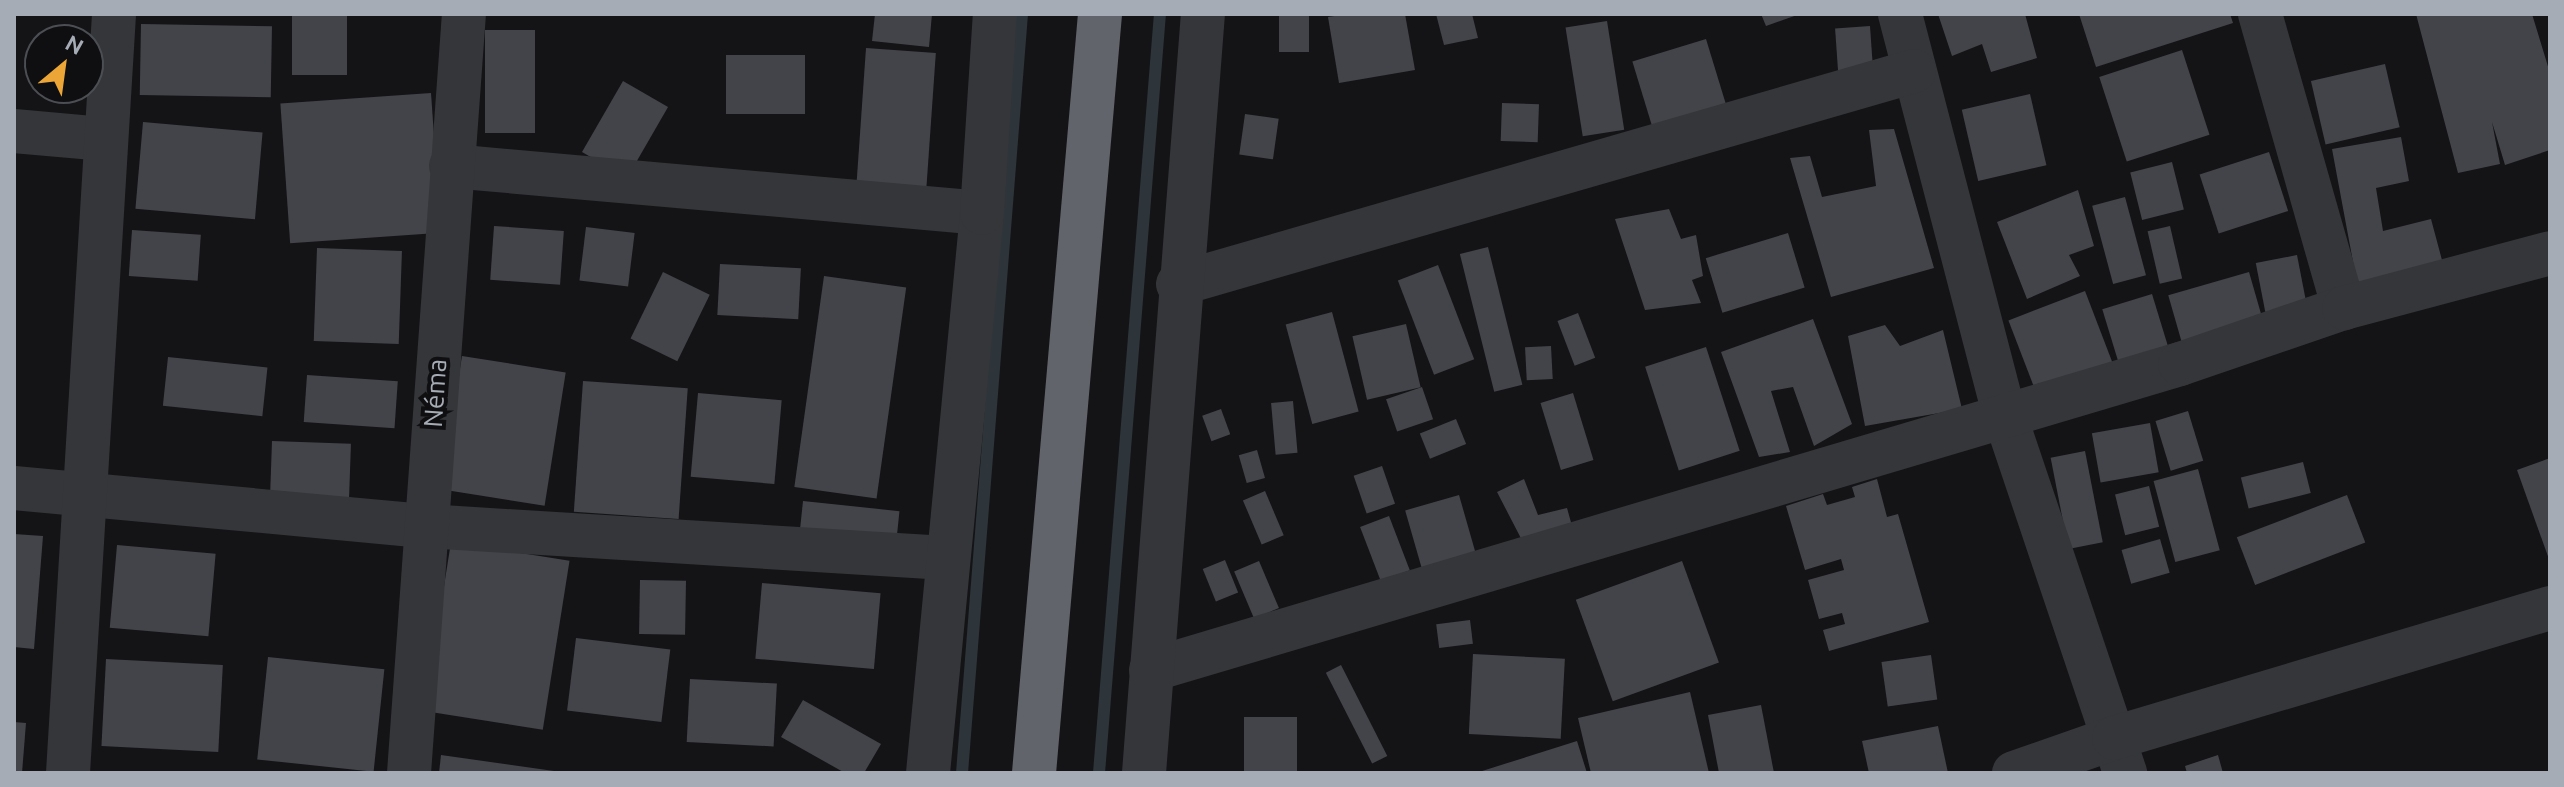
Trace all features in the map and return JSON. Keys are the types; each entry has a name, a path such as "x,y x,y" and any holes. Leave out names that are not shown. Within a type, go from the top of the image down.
{"highway":[{"path":"1034,773 1100,14"}],"street":[{"path":"68,773 86,494 103,139 114,14"},
{"name":"Néma","path":"409,773 464,14"},
{"path":"928,773 946,558 982,213 995,14"},
{"path":"1144,773 1178,284 1203,14"},
{"path":"1900,14 2005,416 2120,755"},
{"path":"2260,14 2344,308"},
{"path":"1178,284 1914,71"},
{"path":"14,131 103,139"},
{"path":"451,166 982,213"},
{"path":"1151,670 2005,416 2344,308 2550,253"},
{"path":"14,488 426,526 946,558"},
{"path":"2014,773 2120,755 2550,608"}],"building":[{"path":"292,14 347,14 347,75 292,75"},
{"path":"875,14 932,14 929,47 872,41"},
{"path":"1279,14 1309,14 1309,52 1279,52"},
{"path":"1405,14 1415,70 1339,83 1328,17"},
{"path":"1436,14 1472,14 1478,38 1444,45"},
{"path":"1761,14 1800,14 1766,26"},
{"path":"1938,14 2025,14 2037,58 1991,72 1982,44 1952,56"},
{"path":"2079,14 2230,14 2233,23 2096,67"},
{"path":"2416,14 2532,14 2550,73 2550,150 2505,165 2492,122 2500,164 2458,173"},
{"path":"1607,21 1624,130 1583,136 1566,28"},
{"path":"141,24 272,26 271,97 140,95"},
{"path":"1870,26 1873,72 1838,74 1835,28"},
{"path":"485,30 535,30 535,133 485,133"},
{"path":"1706,39 1729,113 1655,135 1632,62"},
{"path":"866,48 936,53 926,198 856,193"},
{"path":"2182,50 2210,135 2127,162 2099,77"},
{"path":"726,55 805,55 805,114 726,114"},
{"path":"2385,64 2400,127 2326,144 2311,81"},
{"path":"623,81 668,107 627,178 582,152"},
{"path":"431,93 441,233 290,243 280,104"},
{"path":"2030,94 2046,165 1978,181 1962,110"},
{"path":"1502,103 1539,104 1538,142 1501,141"},
{"path":"1245,114 1279,119 1273,159 1239,155"},
{"path":"143,122 263,132 255,219 135,209"},
{"path":"1894,129 1934,268 1831,297 1790,158 1810,156 1822,197 1876,186 1869,130"},
{"path":"2401,137 2409,181 2376,188 2383,231 2431,219 2446,275 2359,294 2332,149"},
{"path":"2269,152 2288,211 2219,234 2200,175"},
{"path":"2172,162 2184,210 2142,220 2130,172"},
{"path":"2078,190 2094,246 2069,255 2080,276 2027,299 1997,222"},
{"path":"2125,197 2146,275 2113,284 2092,206"},
{"path":"1669,209 1681,239 1696,235 1703,276 1692,280 1701,303 1645,310 1615,219"},
{"path":"494,226 564,231 560,285 490,280"},
{"path":"2170,226 2182,279 2160,284 2148,231"},
{"path":"586,227 635,233 628,287 579,281"},
{"path":"132,230 201,235 198,281 129,276"},
{"path":"1788,233 1805,288 1722,313 1706,258"},
{"path":"1488,247 1522,385 1494,392 1460,254"},
{"path":"317,248 402,251 399,344 314,341"},
{"path":"2297,255 2307,307 2266,315 2256,263"},
{"path":"720,264 801,268 798,319 717,315"},
{"path":"1438,265 1474,359 1434,375 1398,280"},
{"path":"663,272 710,295 677,361 631,339"},
{"path":"2249,272 2263,320 2182,343 2168,295"},
{"path":"824,276 906,288 877,498 794,487"},
{"path":"2085,291 2114,366 2037,395 2008,320"},
{"path":"2152,294 2169,349 2119,364 2102,309"},
{"path":"1332,312 1359,411 1312,424 1286,324"},
{"path":"1578,313 1595,358 1575,366 1557,321"},
{"path":"1813,319 1852,424 1814,446 1793,387 1771,391 1790,452 1759,457 1721,352"},
{"path":"1406,324 1421,387 1367,400 1352,336"},
{"path":"1885,325 1900,346 1943,330 1962,409 1865,426 1848,336"},
{"path":"1551,346 1553,379 1527,380 1525,347"},
{"path":"1706,347 1740,451 1679,470 1645,367"},
{"path":"462,356 566,372 545,506 441,489"},
{"path":"168,357 267,367 262,416 163,406"},
{"path":"307,375 398,381 394,428 304,422"},
{"path":"583,381 688,388 679,519 574,512"},
{"path":"1422,387 1433,419 1397,432 1386,399"},
{"path":"698,393 782,400 774,484 691,477"},
{"path":"1573,393 1593,460 1561,470 1540,403"},
{"path":"1293,401 1298,453 1276,455 1271,403"},
{"path":"1221,409 1230,434 1211,441 1202,416"},
{"path":"2188,411 2203,461 2171,471 2155,421"},
{"path":"1456,419 1466,444 1430,459 1420,434"},
{"path":"2150,423 2159,472 2101,482 2092,433"},
{"path":"272,441 351,444 349,510 270,507"},
{"path":"1257,450 1265,478 1247,483 1239,455"},
{"path":"2085,451 2103,542 2068,549 2051,458"},
{"path":"2550,458 2550,562 2517,470"},
{"path":"2303,462 2311,493 2249,509 2241,477"},
{"path":"1382,466 1395,504 1367,514 1354,476"},
{"path":"2198,469 2220,550 2175,562 2154,481"},
{"path":"1524,479 1538,515 1567,508 1574,533 1526,548 1497,492"},
{"path":"1877,479 1887,517 1898,514 1929,622 1829,651 1823,630 1845,624 1842,613 1819,619 1808,580 1844,570 1841,559 1805,570 1786,506 1823,494 1827,505 1855,497 1852,487"},
{"path":"2149,486 2159,527 2125,535 2115,494"},
{"path":"1265,491 1284,535 1262,545 1243,500"},
{"path":"1459,495 1479,566 1426,582 1405,510"},
{"path":"2347,495 2365,543 2255,585 2237,537"},
{"path":"803,501 899,511 895,551 799,541"},
{"path":"1389,516 1410,570 1381,581 1360,527"},
{"path":"14,534 43,536 34,649 14,647"},
{"path":"2160,539 2170,573 2131,584 2122,550"},
{"path":"451,542 570,561 543,730 424,711"},
{"path":"117,545 216,554 208,636 110,628"},
{"path":"1225,560 1238,592 1216,601 1203,569"},
{"path":"1259,561 1279,608 1254,618 1234,572"},
{"path":"1682,561 1719,662 1613,701 1576,600"},
{"path":"640,580 686,581 685,635 639,634"},
{"path":"762,583 881,593 874,669 755,659"},
{"path":"1470,620 1473,644 1439,648 1436,624"},
{"path":"576,638 670,650 661,722 567,710"},
{"path":"1473,654 1565,659 1561,739 1469,734"},
{"path":"1931,655 1937,700 1888,707 1881,662"},
{"path":"268,657 384,669 374,772 257,759"},
{"path":"106,659 223,665 218,752 101,746"},
{"path":"1341,665 1387,756 1372,764 1326,673"},
{"path":"690,679 777,684 774,746 687,742"},
{"path":"1690,692 1709,773 1591,773 1578,718"},
{"path":"803,700 881,744 864,773 845,773 781,737"},
{"path":"1761,705 1774,773 1719,773 1708,715"},
{"path":"1244,717 1297,717 1297,773 1244,773"},
{"path":"14,722 26,723 22,773 14,773"},
{"path":"1938,726 1948,773 1869,773 1862,741"},
{"path":"1577,741 1587,773 1479,773 1479,772"},
{"path":"441,755 554,771 554,773 439,773"},
{"path":"2218,755 2223,773 2187,773 2185,766"}],"waterway":[{"path":"962,773 1022,14"},
{"path":"1099,773 1160,14"}]}
